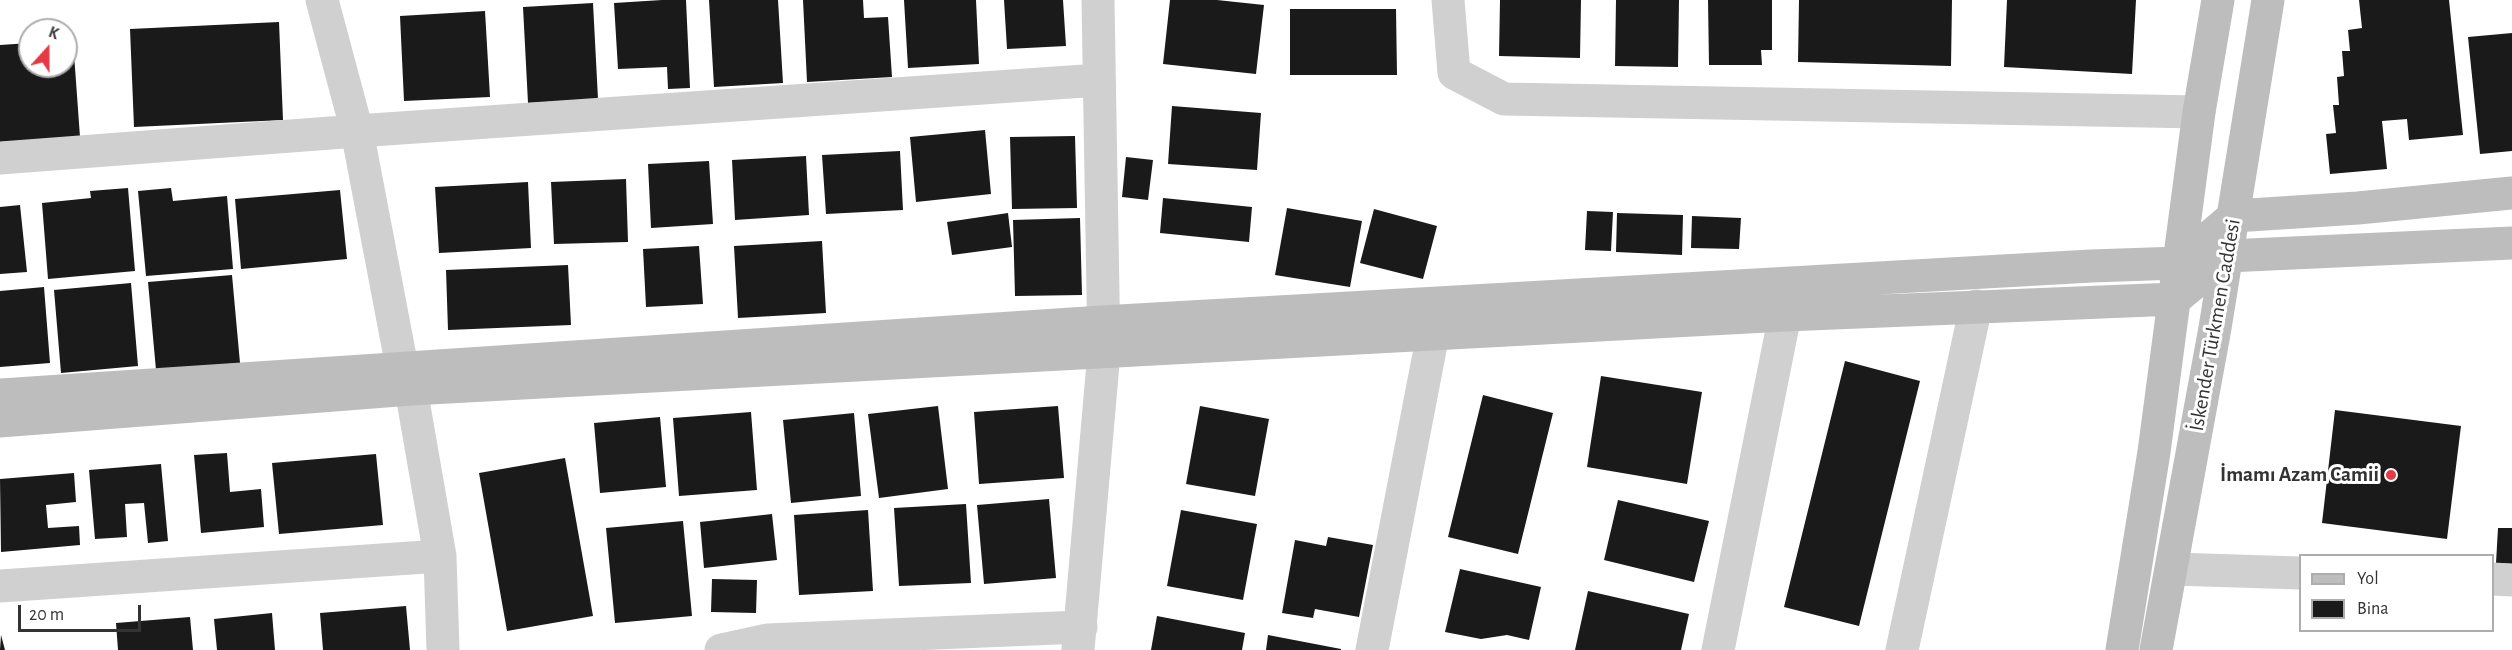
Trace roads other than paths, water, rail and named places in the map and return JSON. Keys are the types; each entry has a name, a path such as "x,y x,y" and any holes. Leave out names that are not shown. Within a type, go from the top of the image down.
{"street":[{"path":"322,0 357,131 440,556 443,650"},
{"path":"721,650 767,640 1080,639 1103,337 1098,0"},
{"path":"1448,0 1454,73 1504,99 2199,112"},
{"path":"2122,650 2149,486 2199,112 2218,0"},
{"name":"İskender Türkmen Caddesi","path":"2157,650 2234,216 2268,0"},
{"path":"0,158 1099,80"},
{"path":"0,395 406,378 1103,337 2091,266 2179,263 2234,216 2358,208 2512,193"},
{"path":"1103,337 1432,333 1976,306 2175,299 2227,256 2512,243"},
{"path":"1902,650 1976,306"},
{"path":"1718,650 1785,315"},
{"path":"1372,650 1432,333"},
{"path":"0,421 406,378"},
{"path":"0,586 440,556"},
{"path":"2173,570 2299,573"},
{"path":"2494,579 2512,580"}],"place":[{"name":"İmamı Azam Camii","path":"2391,475"}]}
